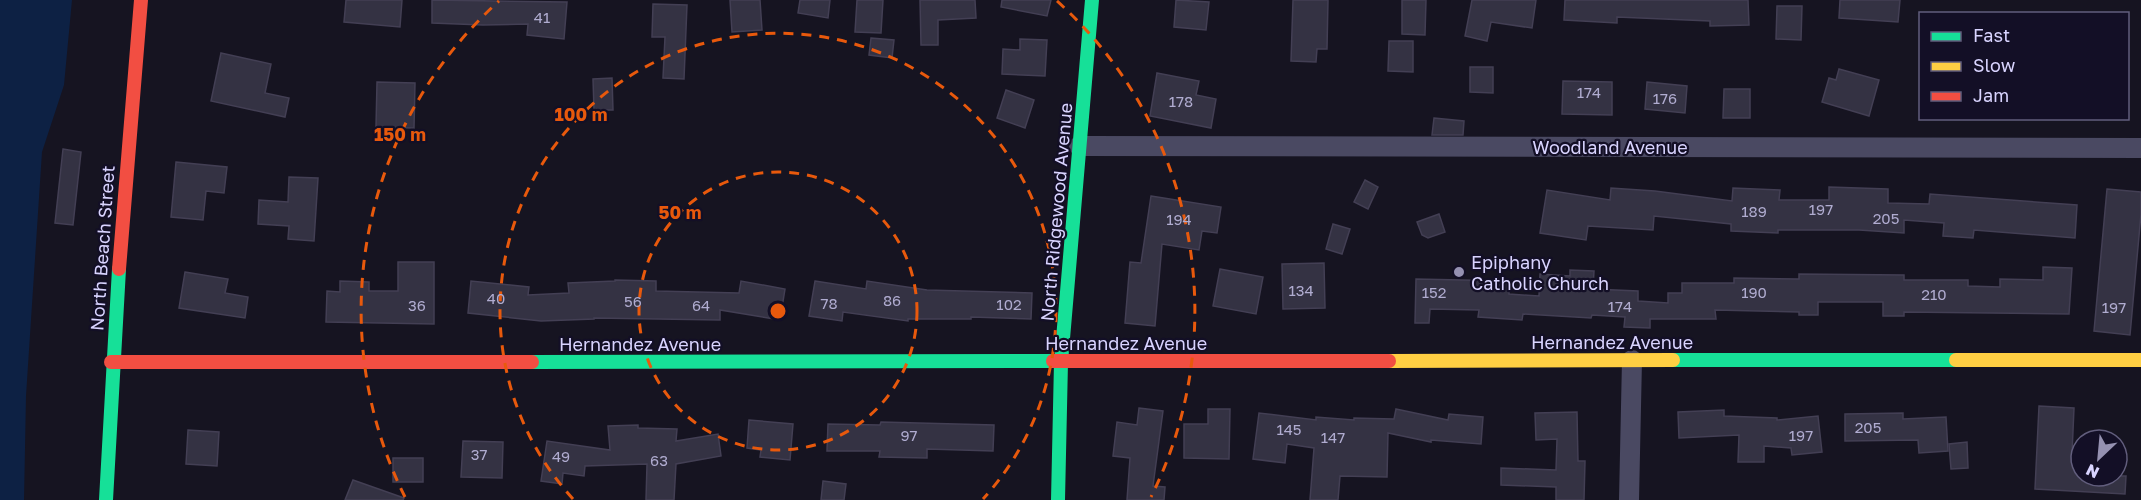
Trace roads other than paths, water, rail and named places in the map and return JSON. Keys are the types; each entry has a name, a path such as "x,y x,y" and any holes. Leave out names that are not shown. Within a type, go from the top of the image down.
{"street":[{"name":"North Beach Street","path":"106,500 111,362 128,131 141,0"},
{"name":"North Ridgewood Avenue","path":"1058,500 1061,362 1092,0"},
{"name":"Woodland Avenue","path":"1079,146 2141,148"},
{"path":"1629,500 1632,360"},
{"name":"Hernandez Avenue","path":"111,362 2141,360"}],"water":[{"path":"0,0 72,0 64,85 42,152 26,396 24,500 0,500"}],"place":[{"name":"Epiphany Catholic Church","path":"1459,272"}]}
